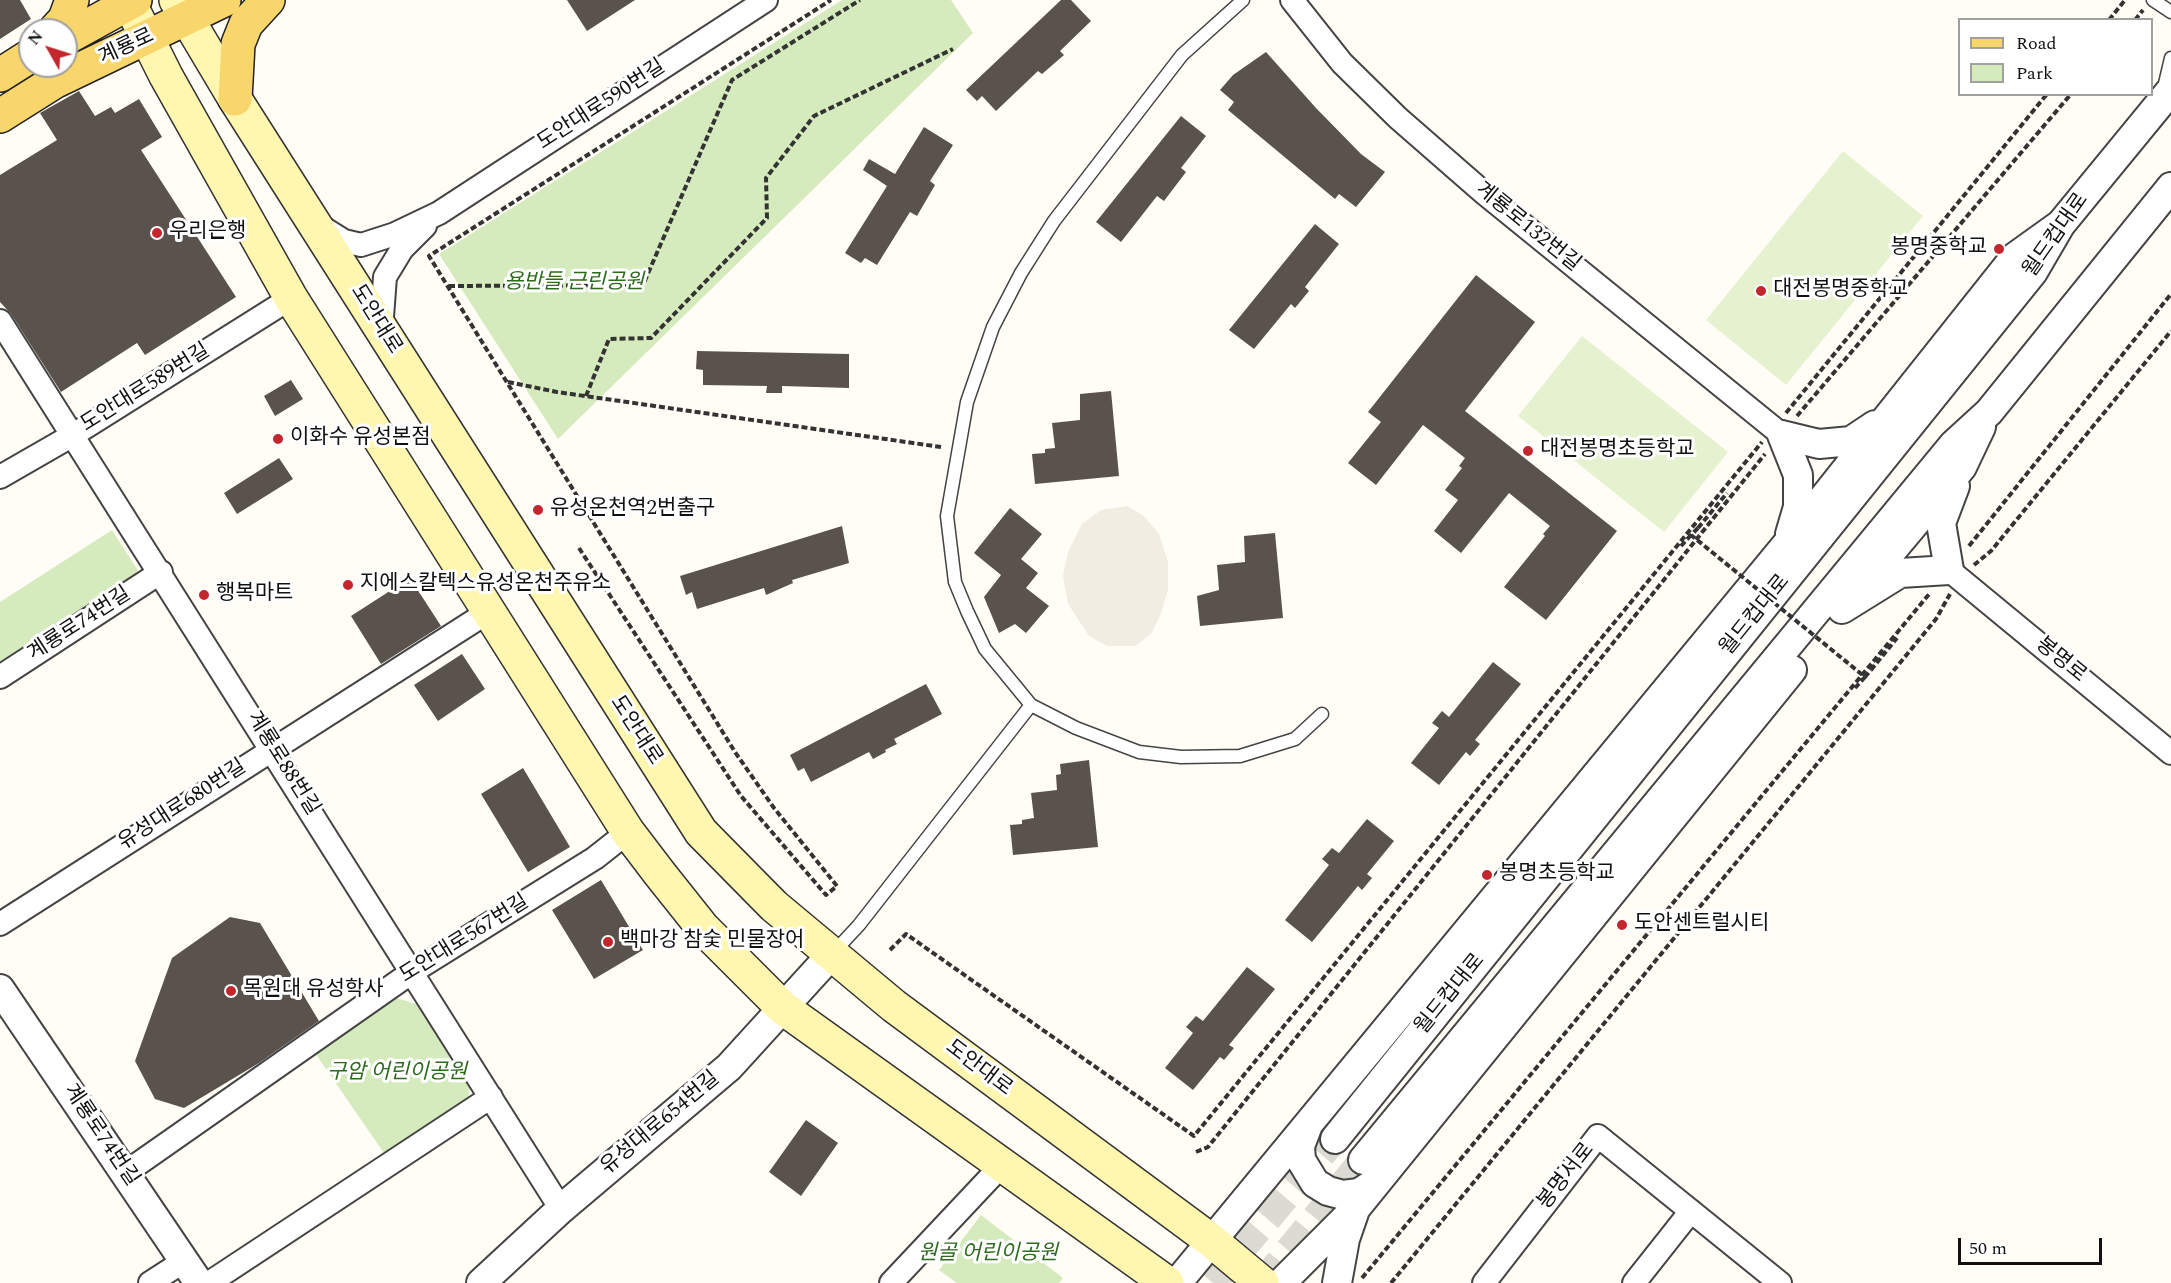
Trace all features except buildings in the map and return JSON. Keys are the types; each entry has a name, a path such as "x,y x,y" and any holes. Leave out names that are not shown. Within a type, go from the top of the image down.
{"main road":[{"path":"64,18 72,0"},
{"name":"계룡로","path":"0,116 54,82 147,39 181,9 224,0"},
{"path":"235,99 238,44 246,24 268,0"},
{"path":"131,1 147,39 291,298 628,832 703,928 783,1008 1167,1283"},
{"name":"계룡로","path":"78,31 131,1"},
{"name":"도안대로","path":"181,9 312,221 701,832 774,906 894,1006 1213,1242 1262,1283"},
{"path":"0,75 18,64"}],"street":[{"name":"도안대로590번길","path":"439,213 766,0"},
{"name":"계룡로132번길","path":"1292,0 1342,63 1398,118 1484,193 1778,432"},
{"name":"월드컵대로","path":"1335,1139 2033,272 2061,224 2166,96"},
{"path":"1337,1283 1345,1239 1373,1167 1954,444 1989,412 2171,187"},
{"path":"312,221 344,241 361,245 395,234 439,213"},
{"path":"381,330 385,277 402,249 439,213"},
{"path":"1178,1283 1786,544 2015,257 2061,224"},
{"name":"도안대로589번길","path":"0,477 73,435 291,298"},
{"name":"계룡로88번길","path":"0,321 273,749 561,1209"},
{"path":"1842,609 1900,573 1955,575 1941,523 1962,467 1989,412"},
{"path":"1778,432 1820,444 1851,441 1885,418"},
{"path":"1778,432 1798,475 1798,507 1786,544"},
{"path":"1310,1121 1302,1139 1301,1160 1315,1183 1328,1191 1343,1195 1359,1193 1373,1186 1373,1167 1962,467"},
{"name":"계룡로74번길","path":"0,677 160,572"},
{"name":"봉명로","path":"1955,575 2171,753"},
{"name":"유성대로680번길","path":"0,924 488,612"},
{"name":"도안대로567번길","path":"125,1173 412,972 595,858 628,832"},
{"name":"유성대로654번길","path":"481,1283 561,1209 729,1066 831,955"},
{"name":"계룡로74번길","path":"0,989 192,1272"},
{"path":"208,1283 491,1097"},
{"name":"봉명서로","path":"1484,1283 1598,1136 1780,1283"},
{"path":"891,1283 1002,1165"},
{"path":"1281,1283 1356,1208"},
{"path":"1634,1283 1691,1211"},
{"path":"150,1283 192,1272"}],"lane":[{"path":"1243,0 1182,55 1054,221 1021,273 993,327 967,402 947,516 955,582 985,649 1031,705 1076,728 1139,752 1181,757 1240,756 1295,739 1322,714"},
{"path":"2153,0 2170,13"},
{"path":"2166,96 2171,58"},
{"path":"831,955 859,925 1031,705"}],"path":[{"path":"579,548 741,796 826,895 837,886 774,808 735,752 429,256 831,0"},
{"path":"448,286 643,285 732,80 860,0"},
{"path":"2111,18 2125,0"},
{"path":"586,396 609,339 651,338 767,218 766,178 814,116 953,49"},
{"path":"1196,1152 1208,1147 2045,96"},
{"path":"890,950 906,934 1194,1136 1778,432 2069,96"},
{"path":"1363,1283 1360,1281 1955,575 2171,294"},
{"path":"1391,1283 1929,628 1955,575 1975,564 1991,551 2171,331"},
{"path":"507,382 586,396 941,447"},
{"path":"1681,546 1727,493"},
{"path":"1691,535 1865,677"},
{"path":"1855,688 1897,638"}],"green space":[{"name":"용반들 근린공원","path":"842,0 951,0 973,33 558,439 439,254"},
{"path":"1843,151 1923,216 1786,385 1706,320"},
{"path":"1582,336 1728,452 1664,532 1518,416"},
{"path":"112,530 137,569 135,585 0,671 0,602"},
{"name":"구암 어린이공원","path":"396,998 420,1005 470,1087 468,1099 386,1156 315,1053"},
{"name":"원골 어린이공원","path":"981,1215 1063,1278 1059,1283 957,1283 939,1270"}],"shaded area":[{"path":"1127,506 1144,516 1159,534 1168,562 1168,590 1160,616 1151,634 1135,646 1107,646 1089,636 1068,604 1063,576 1068,552 1082,524 1101,510"}],"tunnel":[{"path":"1213,1283 1335,1139"},
{"path":"1262,1283 1363,1160"}],"place":[{"name":"우리은행","path":"157,233"},
{"name":"봉명중학교","path":"1999,249"},
{"name":"대전봉명중학교","path":"1761,291"},
{"name":"이화수 유성본점","path":"278,439"},
{"name":"대전봉명초등학교","path":"1528,451"},
{"name":"유성온천역2번출구","path":"538,510"},
{"name":"지에스칼텍스유성온천주유소","path":"348,585"},
{"name":"행복마트","path":"204,595"},
{"name":"봉명초등학교","path":"1487,875"},
{"name":"도안센트럴시티","path":"1622,925"},
{"name":"백마강 참숯 민물장어","path":"608,942"},
{"name":"목원대 유성학사","path":"231,991"}]}
